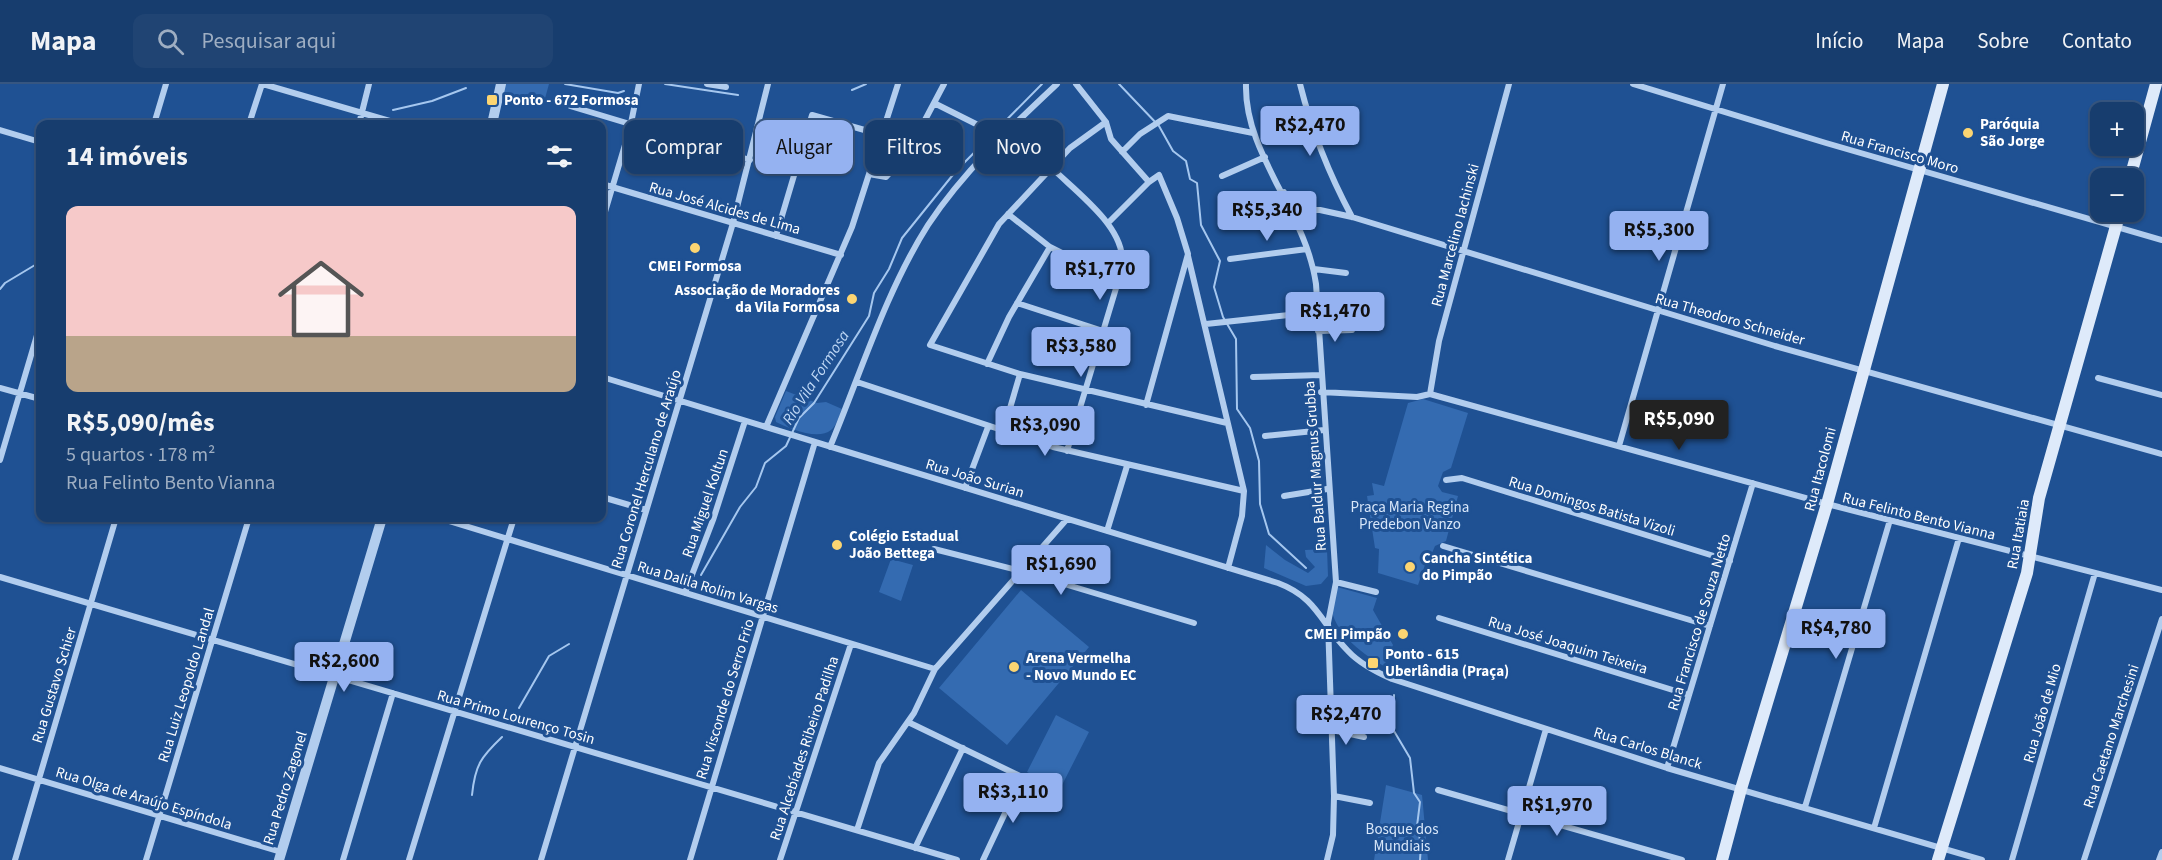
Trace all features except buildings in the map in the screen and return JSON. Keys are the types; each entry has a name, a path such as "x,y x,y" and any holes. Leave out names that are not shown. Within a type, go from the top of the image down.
{"main road":[{"name":"Rua Itacolomi","path":"1722,860 1741,789 1827,504 1943,84"},
{"path":"2133,168 2156,84"},
{"name":"Rua Itatiaia","path":"1940,854 1995,684 2030,556 2037,507 2117,222"}],"street":[{"path":"155,120 166,84"},
{"path":"250,120 262,84 386,120"},
{"path":"360,120 369,84"},
{"path":"493,120 501,84"},
{"path":"633,120 639,84"},
{"path":"708,84 726,87"},
{"name":"Rua Coronel Herculano de Araújo","path":"541,860 733,223 768,84"},
{"path":"887,120 898,84"},
{"path":"926,120 944,84"},
{"path":"830,447 904,272 932,220 998,139 1057,84"},
{"path":"1077,84 1106,122 1108,135 1149,182"},
{"name":"Rua Baldur Magnus Grubba","path":"1246,84 1247,110 1253,133 1293,210 1314,269 1335,582 1328,624 1334,796 1333,835 1327,860"},
{"path":"1300,84 1311,130 1352,217"},
{"name":"Rua Marcelino Iachinski","path":"1430,394 1435,357 1509,84"},
{"name":"Rua Francisco Moro","path":"1633,84 2162,240"},
{"path":"1619,446 1723,84"},
{"path":"934,103 975,124"},
{"path":"570,106 624,121"},
{"path":"776,236 812,115 865,130"},
{"path":"1122,152 1152,126 1168,116 1253,133"},
{"path":"1063,155 1079,140 1106,122"},
{"path":"0,130 36,141"},
{"path":"606,208 624,149"},
{"path":"1222,176 1265,157"},
{"path":"743,158 750,160"},
{"path":"766,427 841,255 869,174 886,177 890,174"},
{"path":"1045,174 1008,214 987,243 930,345 1020,374 1227,423"},
{"path":"1058,174 1108,223 1119,241 1122,257 1103,331 1067,451"},
{"path":"1108,223 1159,175 1177,218 1188,254 1244,491 1242,516 1228,568"},
{"name":"Rua José Alcides de Lima","path":"606,185 841,255"},
{"path":"1221,216 1284,192"},
{"name":"Rua Theodoro Schneider","path":"1293,210 1320,210 1352,217 1658,310 2162,454"},
{"path":"1008,214 1050,248 1074,259"},
{"path":"987,364 1017,303 1050,248"},
{"path":"1230,259 1307,249"},
{"path":"1146,405 1188,254"},
{"path":"1314,269 1346,273"},
{"path":"1017,303 1103,331"},
{"path":"1206,324 1317,312"},
{"path":"1318,331 1352,330"},
{"path":"0,460 36,339"},
{"path":"1003,432 1020,374"},
{"path":"1253,377 1320,375"},
{"name":"Rua João Surian","path":"606,378 1290,587 1309,601 1328,624"},
{"path":"2098,378 2162,395"},
{"path":"857,382 1003,432 1067,451 1244,491"},
{"path":"0,388 36,398"},
{"name":"Rua Felinto Bento Vianna","path":"1322,392 1416,397 1430,394 1827,504 2162,590"},
{"name":"Rua Miguel Koltun","path":"685,593 717,510 745,421"},
{"path":"965,488 988,427"},
{"path":"1264,436 1324,430"},
{"name":"Rua Visconde do Serro Frio","path":"690,860 815,442"},
{"path":"1107,531 1127,466"},
{"name":"Rua Domingos Batista Vizoli","path":"1446,480 1462,478 1730,561"},
{"name":"Rua Francisco de Souza Netto","path":"1667,768 1753,483"},
{"path":"1284,496 1328,489"},
{"path":"606,498 646,510"},
{"path":"856,830 879,763 908,722 935,669 1067,519"},
{"path":"1805,807 1890,520"},
{"name":"Rua Gustavo Schier","path":"15,860 115,522"},
{"name":"Rua Luiz Leopoldo Landal","path":"146,860 248,522"},
{"name":"Rua Pedro Zagonel","path":"280,856 381,522"},
{"name":"Rua Dalila Rolim Vargas","path":"453,522 935,669"},
{"path":"409,860 513,522"},
{"path":"1874,828 1959,538"},
{"path":"1443,546 1710,626"},
{"path":"934,549 1194,623"},
{"name":"Rua João de Mio","path":"2012,860 2095,573"},
{"name":"Rua Primo Lourenço Tosin","path":"0,576 957,860"},
{"path":"1335,582 1376,592"},
{"name":"Rua José Joaquim Teixeira","path":"1439,618 1689,695"},
{"name":"Rua Caetano Marchesini","path":"2084,860 2162,619"},
{"name":"Rua Carlos Blanck","path":"1328,624 1347,650 1379,673 1406,685 1667,768 1874,828 1940,854 1982,860"},
{"name":"Rua Alcebíades Ribeiro Padilha","path":"780,860 852,644"},
{"path":"343,860 393,693"},
{"path":"908,722 1022,777 983,860"},
{"path":"1508,860 1546,729"},
{"path":"1332,730 1364,737"},
{"path":"915,848 963,748"},
{"name":"Rua Olga de Araújo Espíndola","path":"0,768 159,815 280,856"},
{"path":"1438,790 1682,860"},
{"path":"1334,796 1370,803"},
{"path":"2159,860 2162,852"}],"green space":[{"path":"505,84 549,84 544,102 502,94"},
{"path":"786,391 817,403 826,402 842,409 833,428 825,433 811,434 776,422 775,417"},
{"name":"Praça Maria Regina Predebon Vanzo","path":"1423,399 1468,413 1451,468 1443,472 1438,486 1442,492 1458,496 1446,541 1435,546 1432,553 1434,560 1426,562 1418,585 1378,573 1379,549 1375,548 1367,496 1374,495 1372,483 1384,486 1408,403"},
{"path":"1266,545 1285,560 1308,573 1315,567 1306,557 1305,550 1327,549 1328,576 1321,584 1306,586 1264,568"},
{"path":"891,559 913,565 901,601 879,592"},
{"path":"1337,587 1377,598 1373,610 1393,645 1384,666 1360,650 1339,628 1332,611"},
{"name":"Arena Vermelha - Novo Mundo EC","path":"1021,590 1089,647 1007,745 939,688"},
{"path":"1056,715 1089,732 1060,789 1027,772"},
{"name":"Bosque dos Mundiais","path":"1386,785 1422,795 1428,860 1374,860"}],"waterway":[{"path":"565,84 618,93 624,91"},
{"path":"665,84 738,95"},
{"path":"852,90 866,84"},
{"name":"Rio Vila Formosa","path":"701,575 740,507 756,487 765,463 786,446 799,418 814,403 869,316 874,293 889,269 902,238 956,171 1042,84"},
{"path":"1119,84 1159,126 1173,151 1186,161 1190,179 1197,183 1201,225 1220,261 1214,287 1223,317 1236,339 1237,409 1250,428 1259,461 1260,504 1269,534 1306,568"},
{"path":"393,110 432,101 466,88"},
{"path":"0,289 5,283 36,264"},
{"name":"Rio Vila Formosa","path":"519,708 549,656 569,644"},
{"path":"1394,695 1394,731 1410,758 1414,793 1420,802 1417,826 1421,844 1420,860"},
{"name":"Rio Vila Formosa","path":"472,795 480,762 502,737"}],"place":[{"name":"Ponto - 672 Formosa","path":"492,100"},
{"name":"Paróquia São Jorge","path":"1968,133"},
{"name":"CMEI Formosa","path":"695,248"},
{"name":"Associação de Moradores da Vila Formosa","path":"852,299"},
{"name":"Colégio Estadual João Bettega","path":"837,545"},
{"name":"Cancha Sintética do Pimpão","path":"1410,567"},
{"name":"CMEI Pimpão","path":"1403,634"},
{"name":"Ponto - 615 Uberlândia (Praça)","path":"1373,663"},
{"name":"Arena Vermelha - Novo Mundo EC","path":"1014,667"}]}
